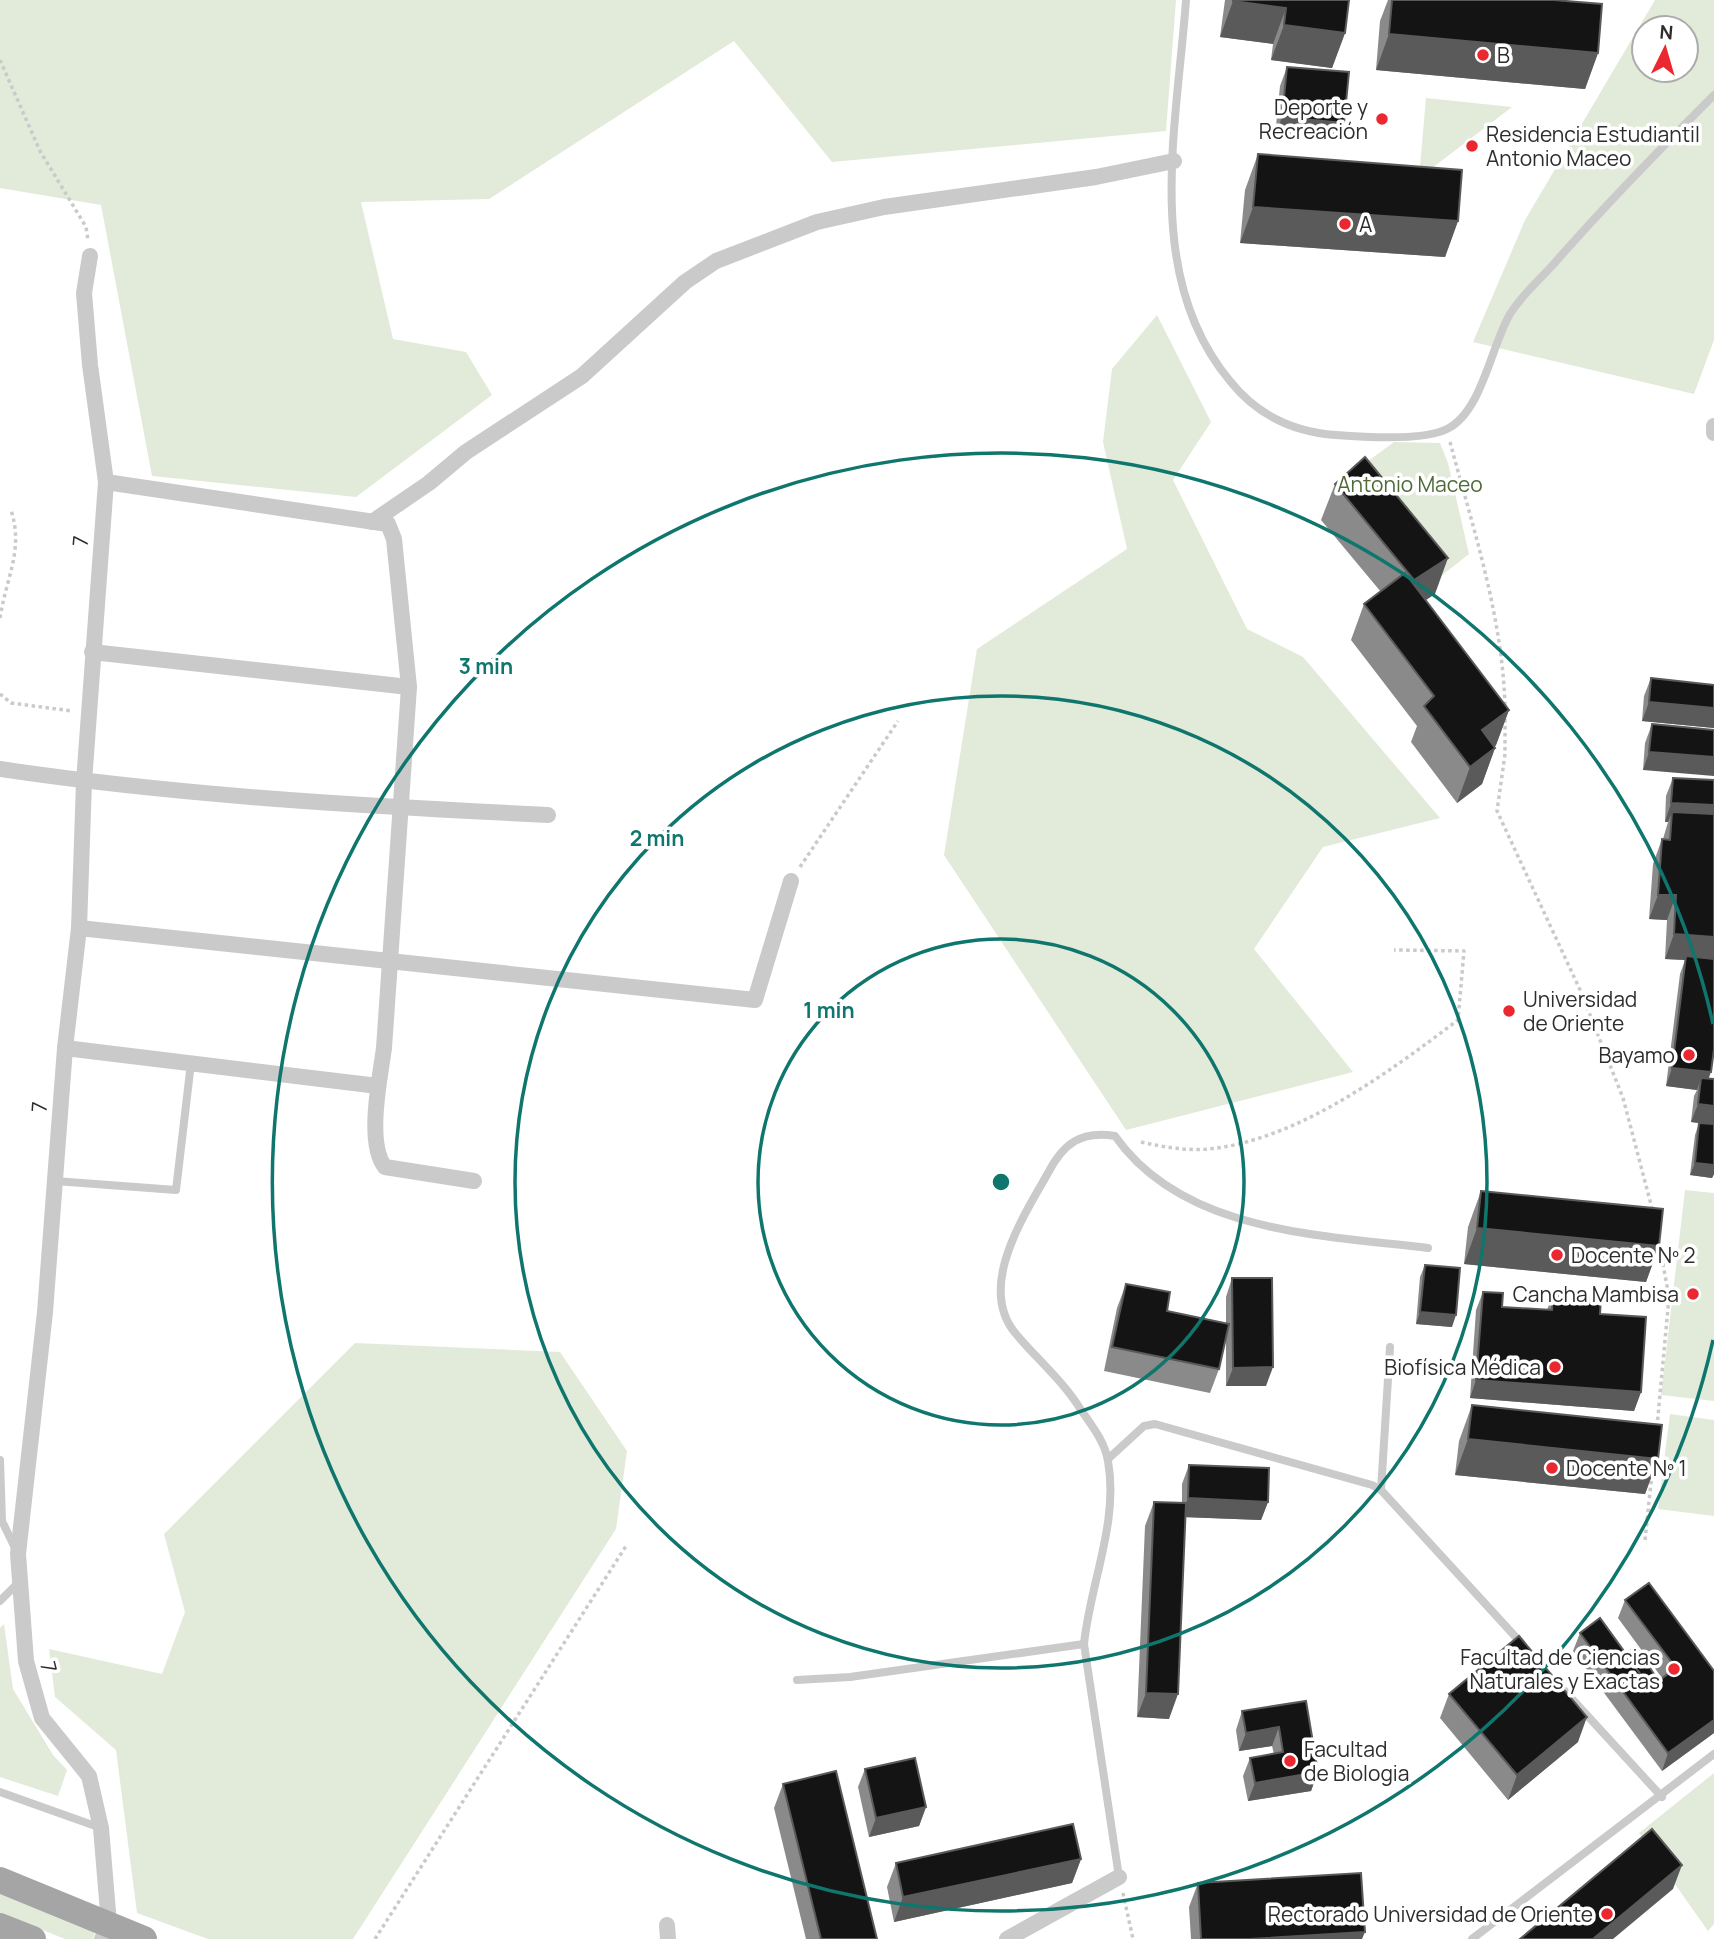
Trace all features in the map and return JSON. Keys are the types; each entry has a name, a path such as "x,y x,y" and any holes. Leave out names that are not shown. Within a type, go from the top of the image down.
{"main road":[{"path":"0,1880 105,1932 144,1939"},
{"path":"0,1926 33,1939"}],"street":[{"path":"372,522 429,483 466,452 582,376 685,282 716,261 817,222 884,207 1096,177 1174,161"},
{"name":"7","path":"89,256 85,305 90,365 106,482 88,714 79,928 65,1048 45,1312 18,1554 26,1661 42,1718 89,1776 101,1828 105,1932"},
{"path":"1714,426 1714,433"},
{"path":"106,482 388,524 394,539 409,687 379,1086 377,1157 385,1167 474,1181"},
{"path":"92,652 409,687"},
{"path":"0,769 84,782 402,808 548,815"},
{"path":"79,928 755,1000 791,881"},
{"path":"65,1048 379,1086"},
{"path":"1007,1939 1119,1877"}],"lane":[{"path":"1186,0 1171,210 1180,287 1195,327 1217,366 1241,395 1292,429 1318,434 1388,438 1447,430 1469,410 1510,313 1612,198 1714,95"},
{"path":"55,1181 176,1190 191,1063"},
{"path":"1119,1877 1084,1644 1087,1612 1108,1524 1108,1459 1103,1443 1066,1386 1005,1318 1003,1275 1012,1238 1060,1150 1095,1133 1115,1136 1130,1158 1172,1189 1219,1213 1298,1232 1428,1248"},
{"path":"1381,1490 1390,1347"},
{"path":"1108,1459 1144,1426 1155,1424 1381,1490 1531,1654"},
{"path":"0,1461 2,1521 18,1554"},
{"path":"0,1601 19,1582"},
{"path":"797,1680 850,1677 1084,1644"},
{"path":"1559,1684 1662,1797"},
{"path":"1472,1939 1662,1797 1714,1754"},
{"path":"0,1792 101,1828"}],"path":[{"path":"0,60 40,152 86,227 89,256"},
{"path":"1447,430 1486,577 1504,679 1505,754 1497,811 1581,992 1619,1086 1656,1224 1669,1297 1656,1432"},
{"path":"0,618 16,553 18,530 11,510"},
{"path":"0,694 11,703 88,714"},
{"path":"791,881 898,721"},
{"path":"1115,1136 1175,1149 1210,1149 1241,1142 1295,1125 1396,1067 1458,1020 1464,951 1394,950"},
{"path":"1645,1540 1652,1473"},
{"path":"375,1939 626,1546"},
{"path":"1119,1877 1133,1939"}],"green space":[{"path":"0,0 1176,0 1166,131 832,162 734,41 489,199 361,202 393,339 466,352 492,395 356,497 152,476 101,205 0,188"},
{"path":"1655,0 1714,0 1714,340 1694,394 1473,342 1525,220 1630,42 1630,84 1700,84 1700,14 1647,14"},
{"path":"1426,98 1512,107 1419,178"},
{"path":"1157,315 1211,422 1173,480 1247,629 1303,657 1440,818 1323,847 1254,949 1353,1072 1126,1130 944,855 977,649 1127,549 1103,442 1112,369"},
{"name":"Antonio Maceo","path":"1394,442 1440,443 1448,463 1469,554 1436,580 1348,476"},
{"name":"Cancha Mambisa","path":"1685,1190 1714,1193 1714,1401 1661,1395"},
{"path":"355,1343 560,1352 627,1451 616,1529 353,1939 208,1939 137,1913 116,1750 55,1697 49,1649 162,1674 185,1612 164,1534"},
{"path":"1670,1414 1714,1420 1714,1516 1658,1509"},
{"path":"4,1624 13,1689 53,1755 67,1770 58,1796 0,1777 0,1628"},
{"path":"1714,1773 1714,1924 1708,1931 1639,1833"},
{"path":"0,1893 95,1932 93,1939 65,1939 0,1913"}],"building":[{"path":"1233,0 1349,0 1345,33 1284,25 1286,8"},
{"path":"1392,0 1554,0 1602,4 1598,53 1389,34"},
{"path":"1287,67 1349,72 1344,123 1282,117"},
{"path":"1258,154 1462,170 1458,221 1253,207"},
{"path":"1365,457 1448,558 1414,580 1335,484"},
{"path":"1405,573 1509,710 1482,730 1495,748 1470,767 1424,706 1434,696 1364,604"},
{"path":"1651,678 1714,685 1714,708 1649,702"},
{"path":"1652,724 1714,730 1714,757 1649,752"},
{"path":"1673,778 1714,780 1714,805 1671,803"},
{"path":"1672,812 1714,814 1714,937 1674,934 1676,895 1658,895 1662,839 1670,840"},
{"path":"1686,956 1714,959 1714,1049 1711,1072 1672,1068"},
{"path":"1701,1078 1714,1079 1714,1106 1698,1104"},
{"path":"1699,1123 1714,1124 1714,1165 1695,1163"},
{"path":"1481,1191 1663,1209 1659,1246 1477,1228"},
{"path":"1425,1265 1460,1268 1456,1315 1420,1312"},
{"path":"1232,1278 1272,1278 1273,1367 1233,1368"},
{"path":"1126,1284 1170,1292 1167,1311 1229,1324 1219,1369 1112,1347"},
{"name":"Biofísica Médica","path":"1483,1292 1503,1293 1502,1307 1552,1310 1553,1294 1601,1298 1600,1314 1646,1317 1641,1392 1476,1380"},
{"path":"1472,1405 1662,1425 1658,1459 1468,1439"},
{"path":"1189,1465 1269,1468 1268,1502 1188,1498"},
{"path":"1154,1502 1186,1503 1178,1694 1146,1693"},
{"path":"1649,1583 1714,1671 1714,1720 1668,1753 1580,1633 1600,1618 1650,1687 1676,1668 1625,1600"},
{"path":"1519,1636 1587,1717 1517,1775 1449,1694"},
{"path":"1636,1647 1658,1680 1649,1686 1626,1654"},
{"path":"1306,1701 1318,1772 1255,1783 1250,1758 1283,1752 1279,1727 1246,1733 1242,1711"},
{"path":"915,1758 926,1807 876,1818 865,1769"},
{"path":"836,1771 877,1939 821,1939 783,1784"},
{"path":"1073,1824 1081,1859 903,1897 896,1863"},
{"path":"1652,1829 1682,1865 1593,1939 1520,1939"},
{"path":"1361,1873 1365,1932 1201,1939 1198,1883"}],"place":[{"name":"B","path":"1483,55"},
{"name":"Deporte y Recreación","path":"1382,119"},
{"name":"Residencia Estudiantil Antonio Maceo","path":"1472,146"},
{"name":"A","path":"1345,224"},
{"name":"Universidad de Oriente","path":"1509,1011"},
{"name":"Bayamo","path":"1689,1055"},
{"name":"Docente Nº 2","path":"1557,1255"},
{"name":"Cancha Mambisa","path":"1693,1294"},
{"name":"Biofísica Médica","path":"1555,1367"},
{"name":"Docente Nº 1","path":"1552,1468"},
{"name":"Facultad de Ciencias Naturales y Exactas","path":"1674,1669"},
{"name":"Facultad de Biologia","path":"1290,1761"},
{"name":"Rectorado Universidad de Oriente","path":"1607,1914"}]}
